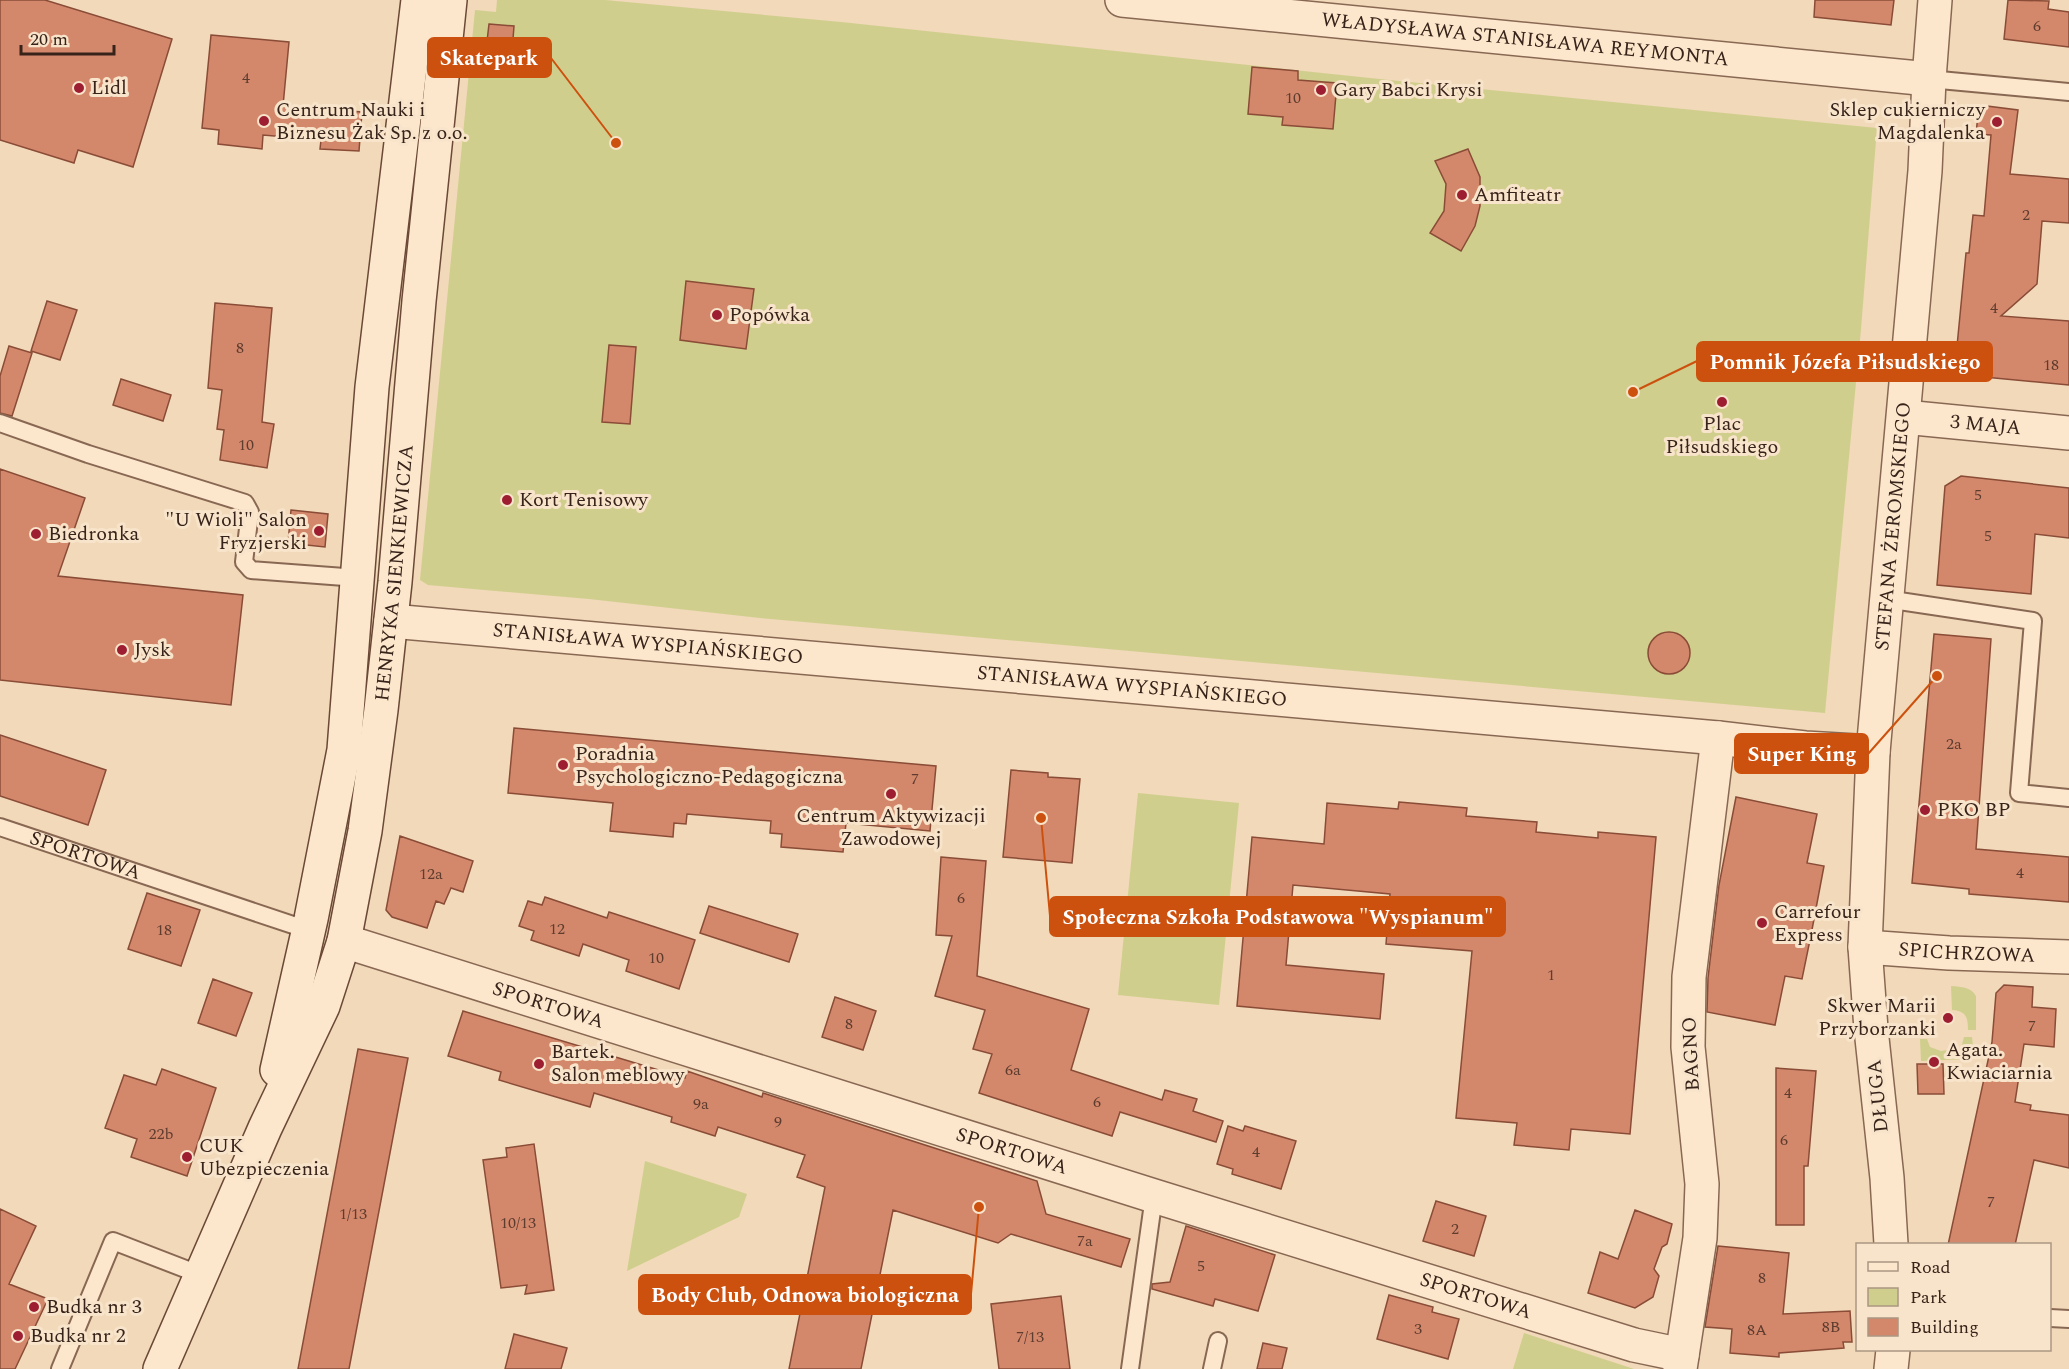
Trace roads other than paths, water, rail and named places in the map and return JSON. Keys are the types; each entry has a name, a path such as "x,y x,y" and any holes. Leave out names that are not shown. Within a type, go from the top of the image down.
{"street":[{"name":"HENRYKA SIENKIEWICZA","path":"265,1128 344,750 375,366 418,0"},
{"name":"HENRYKA SIENKIEWICZA","path":"160,1369 265,1128 323,1006 344,941 365,831 381,711 450,0"},
{"name":"WŁADYSŁAWA STANISŁAWA REYMONTA","path":"1122,0 1258,6 1929,79"},
{"name":"STEFANA ŻEROMSKIEGO","path":"1865,947 1873,752 1925,171 1935,0"},
{"name":"3 MAJA","path":"1904,417 2069,433"},
{"name":"STANISŁAWA WYSPIAŃSKIEGO","path":"391,621 1718,738 1805,748 1873,752"},
{"name":"BAGNO","path":"1681,1362 1700,1238 1702,1184 1688,1047 1689,977 1718,738"},
{"name":"SPORTOWA","path":"344,941 1634,1345 1681,1362"},
{"name":"SPICHRZOWA","path":"1865,947 1949,953 2069,957"},
{"name":"DŁUGA","path":"1865,947 1870,1029 1887,1178 1891,1243"},
{"path":"1891,1369 1893,1351"}],"lane":[{"path":"1929,79 2069,92"},
{"path":"0,423 88,454 245,503 250,512 244,562 251,570 357,578"},
{"path":"1886,599 2033,621 2019,793 2069,798"},
{"name":"SPORTOWA","path":"0,827 308,930"},
{"path":"1130,1369 1154,1196"},
{"path":"60,1369 113,1241 201,1275"},
{"path":"2051,1318 2069,1319"},
{"path":"1212,1369 1218,1341"}],"place":[{"name":"Lidl","path":"79,88"},
{"name":"Gary Babci Krysi","path":"1321,90"},
{"name":"Centrum Nauki i Biznesu Żak Sp. z o.o.","path":"264,121"},
{"name":"Sklep cukierniczy Magdalenka","path":"1997,122"},
{"name":"Skatepark","path":"616,143"},
{"name":"Amfiteatr","path":"1462,195"},
{"name":"Popówka","path":"717,315"},
{"name":"Pomnik Józefa Piłsudskiego","path":"1633,392"},
{"name":"Plac Piłsudskiego","path":"1722,402"},
{"name":"Kort Tenisowy","path":"507,500"},
{"name":"\"U Wioli\" Salon Fryzjerski","path":"319,531"},
{"name":"Biedronka","path":"36,534"},
{"name":"Jysk","path":"122,650"},
{"name":"Super King","path":"1937,676"},
{"name":"Poradnia Psychologiczno-Pedagogiczna","path":"563,765"},
{"name":"Centrum Aktywizacji Zawodowej","path":"891,794"},
{"name":"PKO BP","path":"1925,810"},
{"name":"Społeczna Szkoła Podstawowa \"Wyspianum\"","path":"1041,818"},
{"name":"Carrefour Express","path":"1762,923"},
{"name":"Skwer Marii Przyborzanki","path":"1948,1018"},
{"name":"Agata. Kwiaciarnia","path":"1934,1062"},
{"name":"Bartek. Salon meblowy","path":"539,1064"},
{"name":"CUK Ubezpieczenia","path":"187,1157"},
{"name":"Body Club, Odnowa biologiczna","path":"979,1207"},
{"name":"Budka nr 3","path":"34,1307"},
{"name":"Budka nr 2","path":"18,1336"}]}
